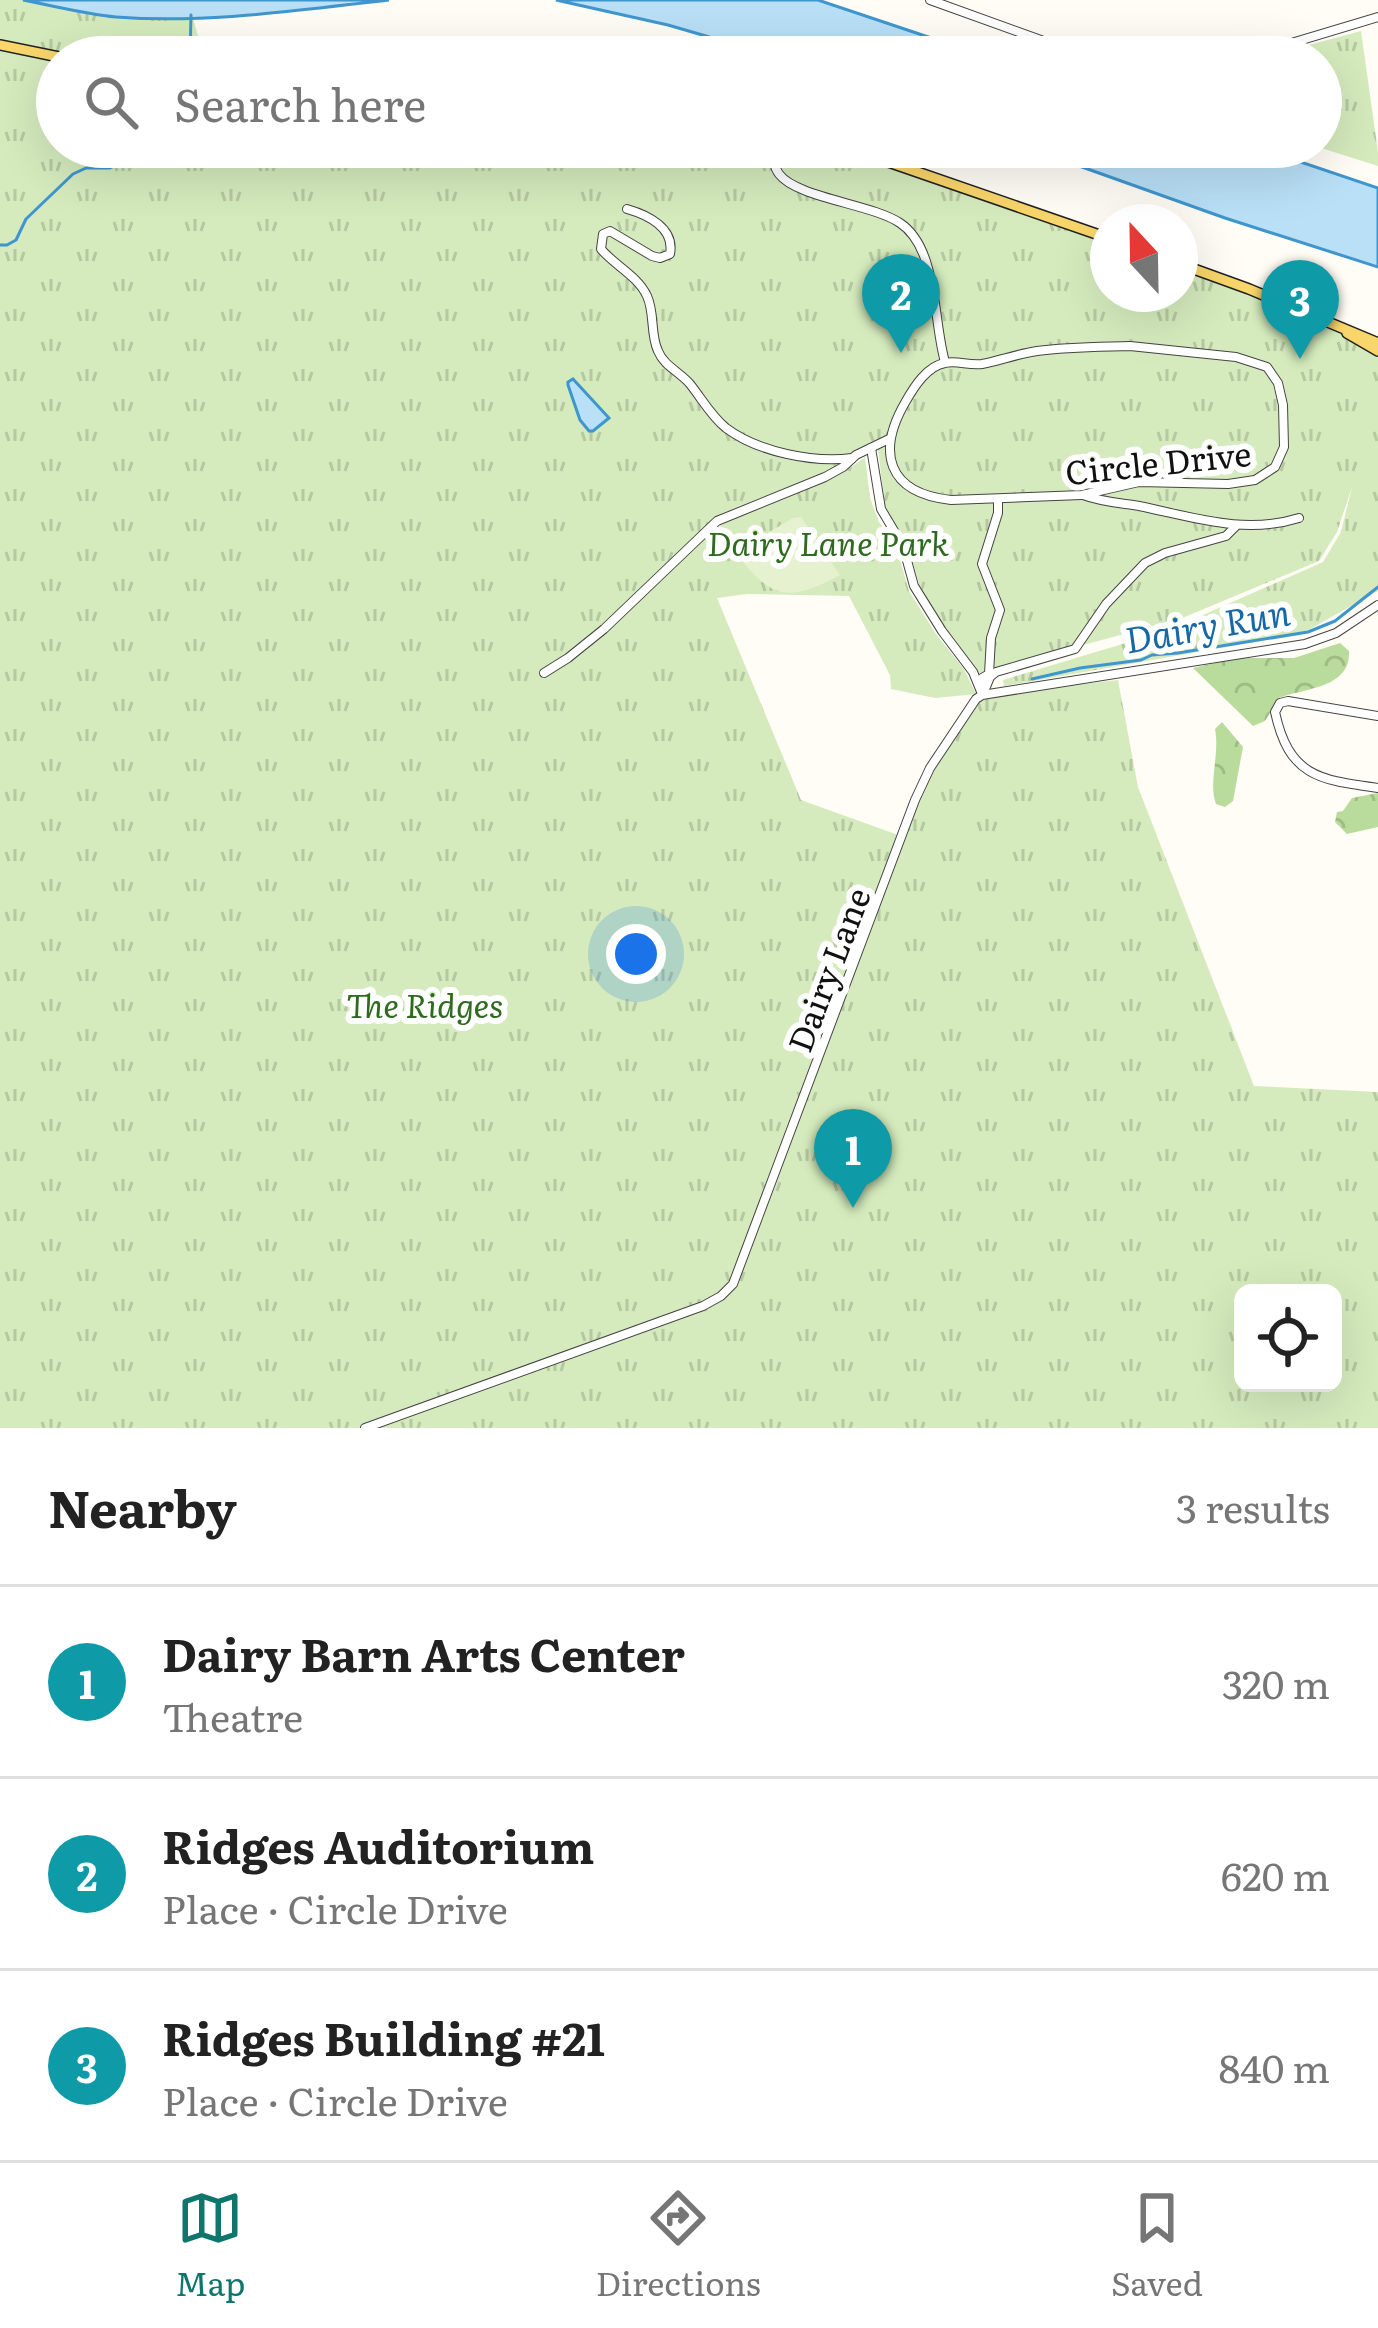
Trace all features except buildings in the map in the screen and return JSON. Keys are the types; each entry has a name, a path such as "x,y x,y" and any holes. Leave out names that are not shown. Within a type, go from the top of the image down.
{"main road":[{"path":"0,45 36,52"},
{"path":"906,168 1090,232"},
{"path":"1198,271 1338,326 1355,339 1378,347"}],"street":[{"path":"930,0 1030,36"},
{"path":"1315,36 1378,17"},
{"path":"544,673 604,629 712,524 826,477 889,439 916,385 945,362 926,257 913,235 892,218 786,181 776,168"},
{"path":"627,209 664,229 672,241 670,254 652,256 610,231 603,234 601,249 643,288 658,352 712,414 746,441 810,458 852,458"},
{"name":"Circle Drive","path":"889,439 895,470 913,489 941,499 1082,495 1127,482 1228,484 1266,475 1284,447 1277,380 1255,361 1144,346 1038,351 969,366 945,362"},
{"path":"871,448 881,509 903,546 914,586 976,678 982,695"},
{"path":"1082,495 1236,526 1299,518"},
{"path":"982,695 982,677 989,674 991,638 1000,610 982,558 998,513 998,499"},
{"path":"982,695 996,672 1075,649 1106,604 1153,558 1226,536 1236,526"},
{"path":"982,695 1305,644 1336,633 1378,605"},
{"name":"Dairy Lane","path":"365,1428 703,1306 733,1284 919,790 957,724 982,695"},
{"path":"1378,716 1288,700 1275,712 1283,737 1306,771 1325,780 1378,788"}],"green space":[{"name":"The Ridges","path":"0,0 117,17 193,18 198,36 36,36 36,168 906,168 1090,232 1090,312 1198,312 1198,271 1313,314 1378,351 1378,591 1301,634 1004,686 1003,680 1169,630 1323,562 1341,532 1352,487 1337,532 1319,561 1180,619 979,673 919,584 908,545 885,507 878,449 735,513 707,535 745,513 827,480 865,457 870,498 896,546 909,591 976,694 935,698 891,689 890,675 849,596 717,598 801,800 901,836 928,771 982,695 1118,680 1138,787 1254,1086 1378,1092 1378,1428 0,1428"},
{"path":"1361,31 1378,166 1342,155 1342,36"},
{"path":"801,517 840,575 806,590 781,592 759,579 735,552"},
{"path":"1340,643 1349,651 1343,673 1325,685 1279,698 1265,721 1253,726 1193,668 1237,658 1294,658"},
{"path":"1222,722 1243,747 1233,801 1225,807 1216,804 1213,787 1215,729"},
{"path":"1378,793 1378,827 1347,834 1335,822 1337,812 1352,798"}],"water":[{"path":"23,0 389,0 185,19 116,17"},
{"path":"556,0 818,0 925,36 706,36"},
{"path":"1085,168 1318,168 1378,188 1378,267"},
{"path":"573,379 609,418 593,431 580,420 568,385"}],"waterway":[{"path":"190,36 191,15"},
{"path":"0,245 16,240 26,219 73,174 86,168"},
{"path":"86,168 110,168"},
{"name":"Dairy Run","path":"1032,679 1308,632 1335,621 1378,587"}],"place":[{"name":"Ridges Auditorium","path":"901,353"},
{"name":"Ridges Building #21","path":"1300,359"},
{"name":"Dairy Barn Arts Center","path":"853,1208"}],"park label":[{"name":"Dairy Lane Park","path":"828,541"}]}
